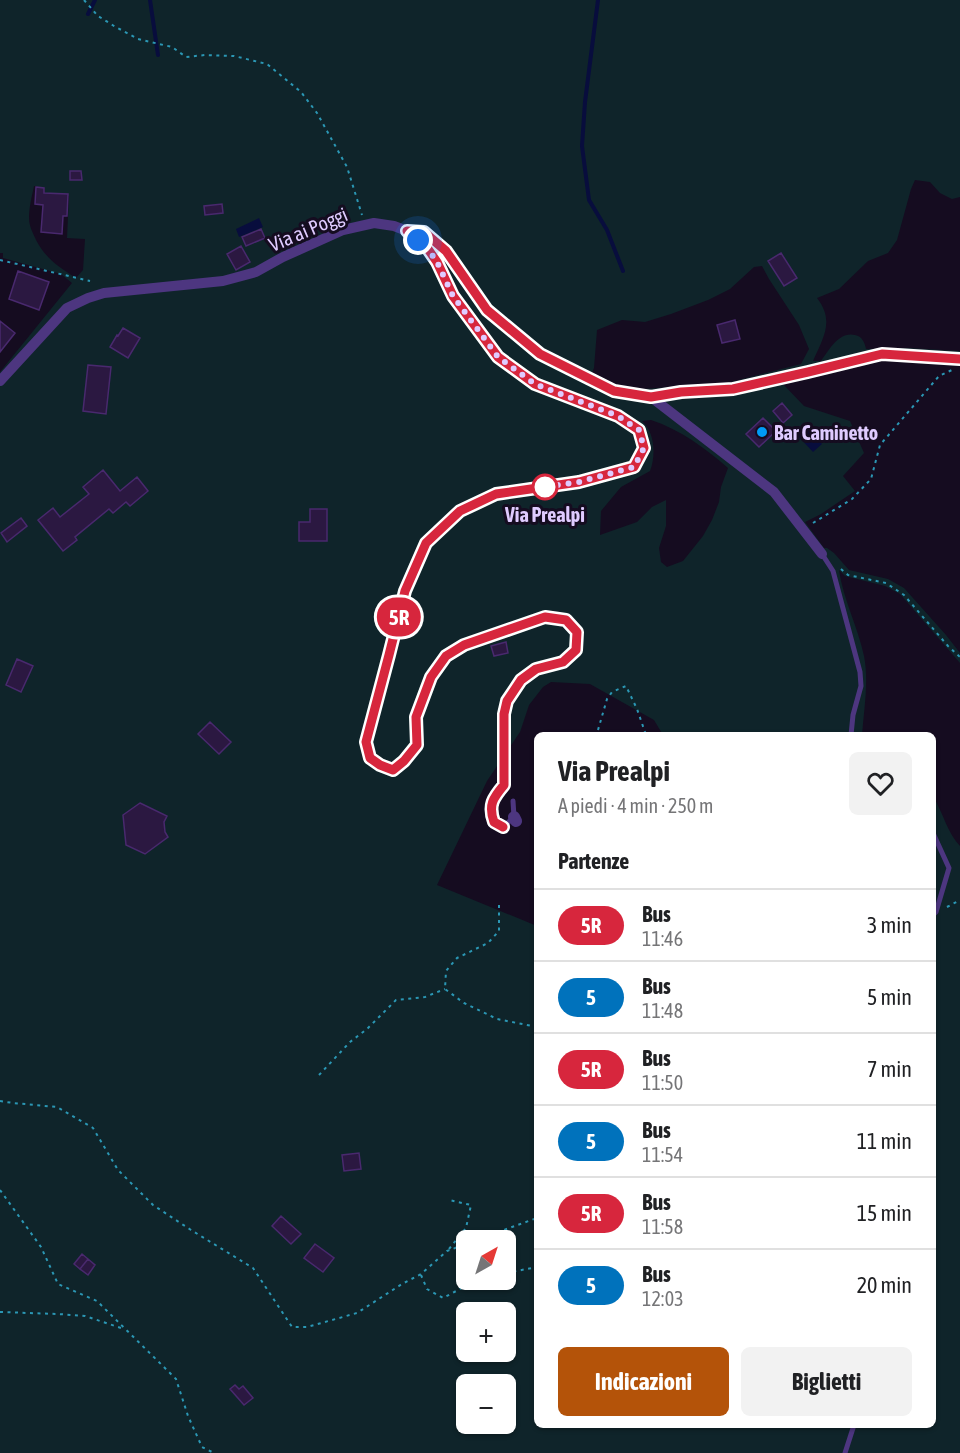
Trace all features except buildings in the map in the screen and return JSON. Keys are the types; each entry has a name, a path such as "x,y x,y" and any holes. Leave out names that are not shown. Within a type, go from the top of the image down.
{"street":[{"name":"Via ai Poggi","path":"0,381 68,308 88,298 104,293 224,281 256,272 343,230 374,223 407,231 424,232 446,251 487,310 540,354 614,391 651,397 681,392 733,389 882,354 960,359"},
{"path":"407,231 428,249 437,262 453,296 498,357 535,384 618,416 639,430 644,448 634,467 579,482 496,494 460,511 426,543 405,591 366,742 370,758 393,770 417,745 416,717 431,677 446,656 464,645 545,617 566,620 577,632 576,650 563,662 536,669 521,680 507,701 504,714 504,785"},
{"path":"651,397 774,492 822,554"}],"lane":[{"path":"822,554 833,571 860,672 861,686 853,715 851,732"},
{"path":"504,785 496,794 490,810 494,822 503,827 515,819 513,801"},
{"path":"936,840 949,868 936,911"},
{"path":"844,1453 853,1428"}],"path":[{"path":"84,0 98,16 114,26 138,39 172,47 186,57 234,56 267,64 301,92 317,113 347,166 363,216 368,224"},
{"path":"0,260 90,281"},
{"path":"803,530 852,500 871,479 880,445 939,376 960,367"},
{"path":"841,568 848,575 886,583 904,595 960,657"},
{"path":"598,730 612,692 626,686 645,732"},
{"path":"936,913 960,900"},
{"path":"445,989 446,971 457,958 488,943 499,930 499,905"},
{"path":"445,989 464,1003 497,1019 534,1026"},
{"path":"318,1075 396,1000 425,997 445,989"},
{"path":"0,1101 57,1107 93,1128 118,1170 153,1205 254,1268 292,1328 307,1327 357,1312 421,1274 447,1251 466,1228 471,1205 449,1200"},
{"path":"0,1190 41,1247 58,1284 97,1301 176,1379 188,1416 202,1447 214,1453"},
{"path":"504,1230 534,1219"},
{"path":"447,1251 456,1248"},
{"path":"516,1271 534,1268"},
{"path":"421,1274 427,1289 443,1298 458,1290"},
{"path":"0,1312 85,1316 124,1329"}],"shaded area":[{"path":"0,0 960,0 960,197 952,199 940,193 930,182 915,180 897,240 888,253 868,261 839,289 817,298 825,314 826,322 823,337 813,361 821,361 835,342 849,335 861,338 866,349 908,348 960,351 960,364 908,360 865,362 782,383 804,406 850,421 864,453 843,476 855,491 805,522 824,548 834,553 849,570 888,579 904,588 960,653 960,663 900,594 885,586 845,576 839,570 864,656 866,695 862,732 661,732 654,720 590,684 551,682 543,687 529,705 520,732 487,781 437,885 534,925 534,1428 936,1428 936,802 952,836 960,846 960,1453 0,1453 0,372 72,283 61,274 3,258 3,253 0,253","holes":["34,186 37,186 37,189 45,189 45,194 69,196 67,238 85,239 83,270 76,278 49,258 40,247 30,227 30,206","762,266 799,325 809,349 801,364 727,383 643,389 616,385 591,375 594,368 597,330 622,320 645,322 708,300 730,289 754,267","651,420 682,434 728,468 721,487 719,502 703,536 683,561 667,567 661,562 659,548 666,526 666,500 652,507 637,522 600,535 601,511 621,487 650,471 653,444 650,432 642,421"]},
{"path":"259,218 263,227 239,237 236,229"},
{"path":"807,428 822,444 813,452 798,436"}],"waterway":[{"path":"88,14 95,0"},
{"path":"150,0 158,55"},
{"path":"598,0 585,102 582,146 589,200 607,230 623,271"}],"bus line":[{"name":"5R","path":"503,827 494,822 490,810 496,794 504,785 504,714 507,701 521,680 536,669 563,662 576,650 577,632 566,620 545,617 464,645 446,656 431,677 416,717 417,745 393,770 370,758 366,742 405,591 426,543 460,511 496,494 579,482 634,467 644,448 639,430 618,416 535,384 498,357 453,296 437,262 428,249 407,231 424,232 446,251 487,310 540,354 614,391 651,397 681,392 733,389 882,354 960,359"}],"place":[{"name":"Bar Caminetto","path":"762,432"},
{"name":"Via Prealpi","path":"545,487"}],"route":[{"path":"418,240 437,262 453,296 498,357 535,384 618,416 639,430 644,448 634,467 579,482 538,488 545,487"}]}
